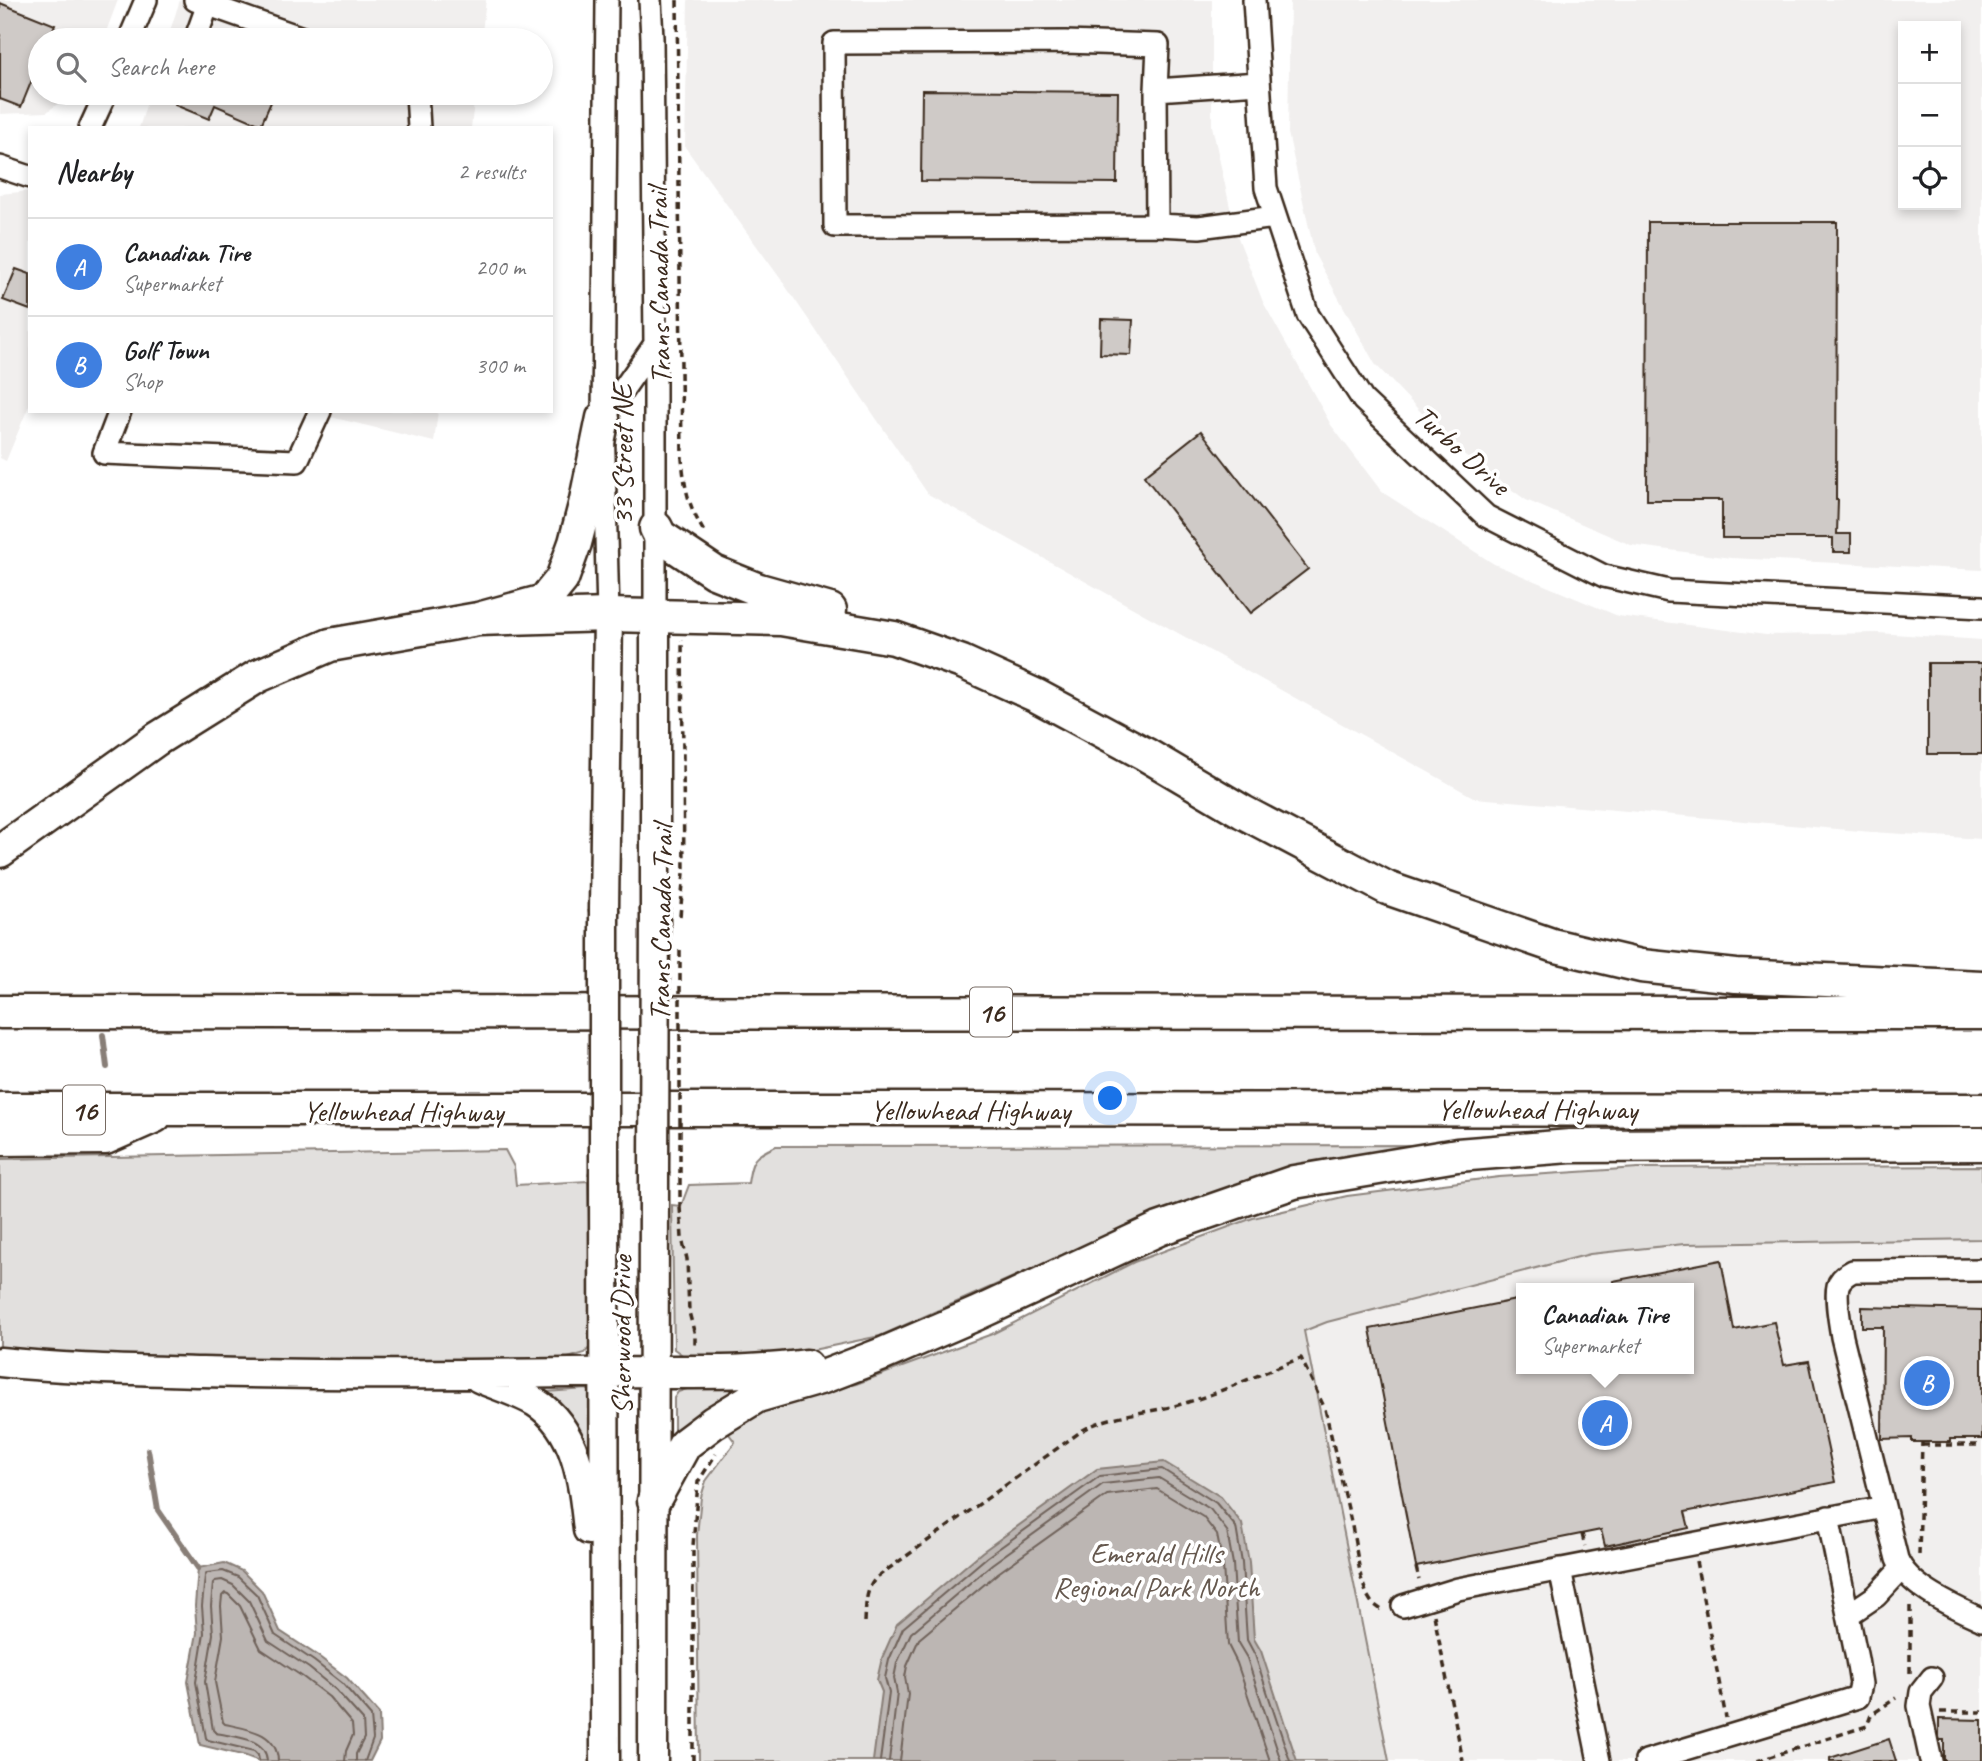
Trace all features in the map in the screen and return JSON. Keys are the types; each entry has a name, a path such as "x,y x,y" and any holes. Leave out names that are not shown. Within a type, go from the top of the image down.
{"highway":[{"path":"0,851 157,739 258,676 330,645 478,619 544,601 562,579 575,542 603,418"},
{"path":"656,528 660,536 714,572 760,590 870,621 894,638"},
{"path":"478,619 608,615 781,619 894,638 962,662 1037,696 1145,754 1243,812 1387,888 1552,945 1641,966 1725,975 1982,987"},
{"name":"16","path":"0,1012 1982,1013"},
{"name":"Yellowhead Highway","path":"0,1110 1732,1108 1982,1111"},
{"path":"0,1139 105,1138 169,1110"},
{"path":"654,1500 685,1444 757,1396 823,1377 883,1354 1158,1229 1294,1182 1457,1155 1570,1146 1982,1144"},
{"path":"655,1372 777,1370 883,1354"}],"main road":[{"name":"33 Street NE","path":"604,909 608,615"},
{"name":"33 Street NE","path":"655,616 668,913"},
{"name":"Sherwood Drive","path":"604,909 605,1761"},
{"name":"Sherwood Drive","path":"653,1761 654,1174 668,913"},
{"path":"0,1362 58,1367 269,1374 655,1372"},
{"path":"470,1374 536,1403 559,1424 573,1448 584,1494 604,1650"}],"street":[{"path":"134,28 146,0"},
{"name":"33 Street NE","path":"607,0 603,418 608,615"},
{"name":"33 Street NE","path":"650,0 655,344 655,616"},
{"name":"Turbo Drive","path":"1254,0 1266,188 1308,315 1363,400 1486,516 1604,576 1669,592 1982,607"},
{"path":"197,28 201,2 274,28"},
{"path":"1157,225 1158,45 1065,42 834,43 835,226 1199,227 1275,218"},
{"path":"1156,90 1259,83"},
{"path":"91,126 101,105"},
{"path":"418,105 419,126"},
{"path":"0,167 28,176"},
{"path":"603,418 655,344"},
{"path":"119,413 104,453 297,461 319,413"},
{"path":"1982,1270 1853,1271 1844,1276 1838,1285 1842,1337 1901,1569 1919,1586 1982,1620"},
{"path":"1403,1606 1458,1589 1884,1507"},
{"path":"1646,1761 1858,1697 1861,1684 1828,1517"},
{"path":"1560,1569 1598,1761"},
{"path":"1848,1615 1876,1596 1901,1569"},
{"path":"1931,1761 1919,1706 1921,1692 1932,1678"}],"path":[{"name":"Trans Canada Trail","path":"677,0 682,459 685,490 694,515 708,538"},
{"name":"Trans Canada Trail","path":"668,913 684,873 682,640"},
{"name":"Trans Canada Trail","path":"680,944 680,1207 682,1238 687,1259 689,1312 695,1347"},
{"path":"865,1622 869,1587 877,1577 1083,1430 1109,1418 1199,1399 1301,1358 1325,1409 1361,1578 1367,1595 1372,1604 1384,1612 1403,1606"},
{"path":"1922,1445 1982,1446"},
{"path":"693,1761 695,1511 698,1482 719,1449"},
{"path":"1692,1544 1729,1736"},
{"path":"1416,1567 1420,1586 1434,1614 1463,1761"},
{"path":"1757,1761 1867,1727 1871,1715 1896,1698"}],"shaded area":[{"path":"0,0 118,0 108,28 28,28 28,105 56,105 47,112 0,114"},
{"path":"180,0 486,0 482,28 171,28"},
{"path":"688,0 1212,0 1212,126 1235,230 1263,302 1331,425 1382,492 1494,564 1618,616 1766,635 1878,633 1982,640 1982,839 1475,798 928,494 780,278 685,147"},
{"path":"1290,0 1982,0 1982,570 1731,558 1631,545 1526,500 1458,451 1375,364 1315,255 1288,133"},
{"path":"146,105 474,105 471,126 140,126"},
{"path":"28,191 28,408 6,461 0,458 0,194"},
{"path":"314,413 438,413 434,442"},
{"path":"1982,1239 1982,1761 1389,1761 1304,1331 1327,1322 1512,1271 1590,1254 1684,1244"}],"green space":[{"path":"1499,1145 1434,1152 1088,1249 1029,1270 880,1336 760,1361 684,1356 674,1349 672,1205 681,1206 689,1185 748,1183 755,1159 776,1146"},
{"path":"505,1150 514,1167 516,1185 588,1181 592,1344 585,1353 561,1360 160,1358 0,1350 0,1159"},
{"name":"Emerald Hills Regional Park North","path":"1982,1166 1982,1239 1684,1244 1590,1254 1327,1322 1304,1331 1389,1761 699,1761 697,1535 701,1497 706,1481 735,1442 726,1430 788,1399 856,1384 992,1334 1134,1262 1253,1218 1347,1196 1499,1177 1638,1168"},
{"path":"759,1386 676,1435 674,1432 674,1398 678,1392 687,1389"},
{"path":"587,1389 591,1393 591,1482 544,1396 546,1392"}],"water":[{"path":"1164,1462 1221,1497 1242,1524 1249,1562 1254,1639 1261,1651 1297,1761 873,1761 882,1692 877,1680 882,1658 897,1624 982,1552 1097,1469"},
{"path":"224,1563 242,1571 262,1591 280,1631 347,1678 379,1714 380,1741 370,1761 259,1761 200,1745 188,1682 197,1633 195,1606 198,1568"}],"building":[{"path":"0,3 55,25 54,28 28,28 28,90 21,107 0,99"},
{"path":"922,90 1118,92 1117,183 921,181"},
{"path":"175,105 215,105 209,119"},
{"path":"215,105 270,105 261,125"},
{"path":"1648,222 1837,222 1837,534 1851,534 1851,552 1833,552 1833,538 1722,538 1722,500 1647,500"},
{"path":"16,269 28,273 28,309 3,300"},
{"path":"1101,319 1133,320 1131,355 1100,354"},
{"path":"1201,431 1308,569 1251,613 1144,476"},
{"path":"1928,663 1982,663 1982,754 1928,754"},
{"path":"1721,1260 1734,1330 1774,1322 1784,1365 1809,1361 1835,1482 1685,1512 1689,1528 1605,1546 1601,1530 1416,1567 1370,1329 1516,1300 1516,1374 1694,1374 1694,1283 1613,1281"},
{"path":"1862,1307 1982,1310 1982,1439 1912,1442 1912,1438 1882,1439 1883,1327 1862,1327"},
{"path":"1939,1719 1982,1720 1982,1761 1944,1761 1944,1740 1939,1737"},
{"path":"1889,1739 1896,1761 1830,1761 1830,1758"}],"waterway":[{"path":"103,1035 107,1067"},
{"path":"148,1450 158,1510 198,1568"}],"place":[{"name":"Golf Town","path":"1927,1383"},
{"name":"Canadian Tire","path":"1605,1423"}]}
